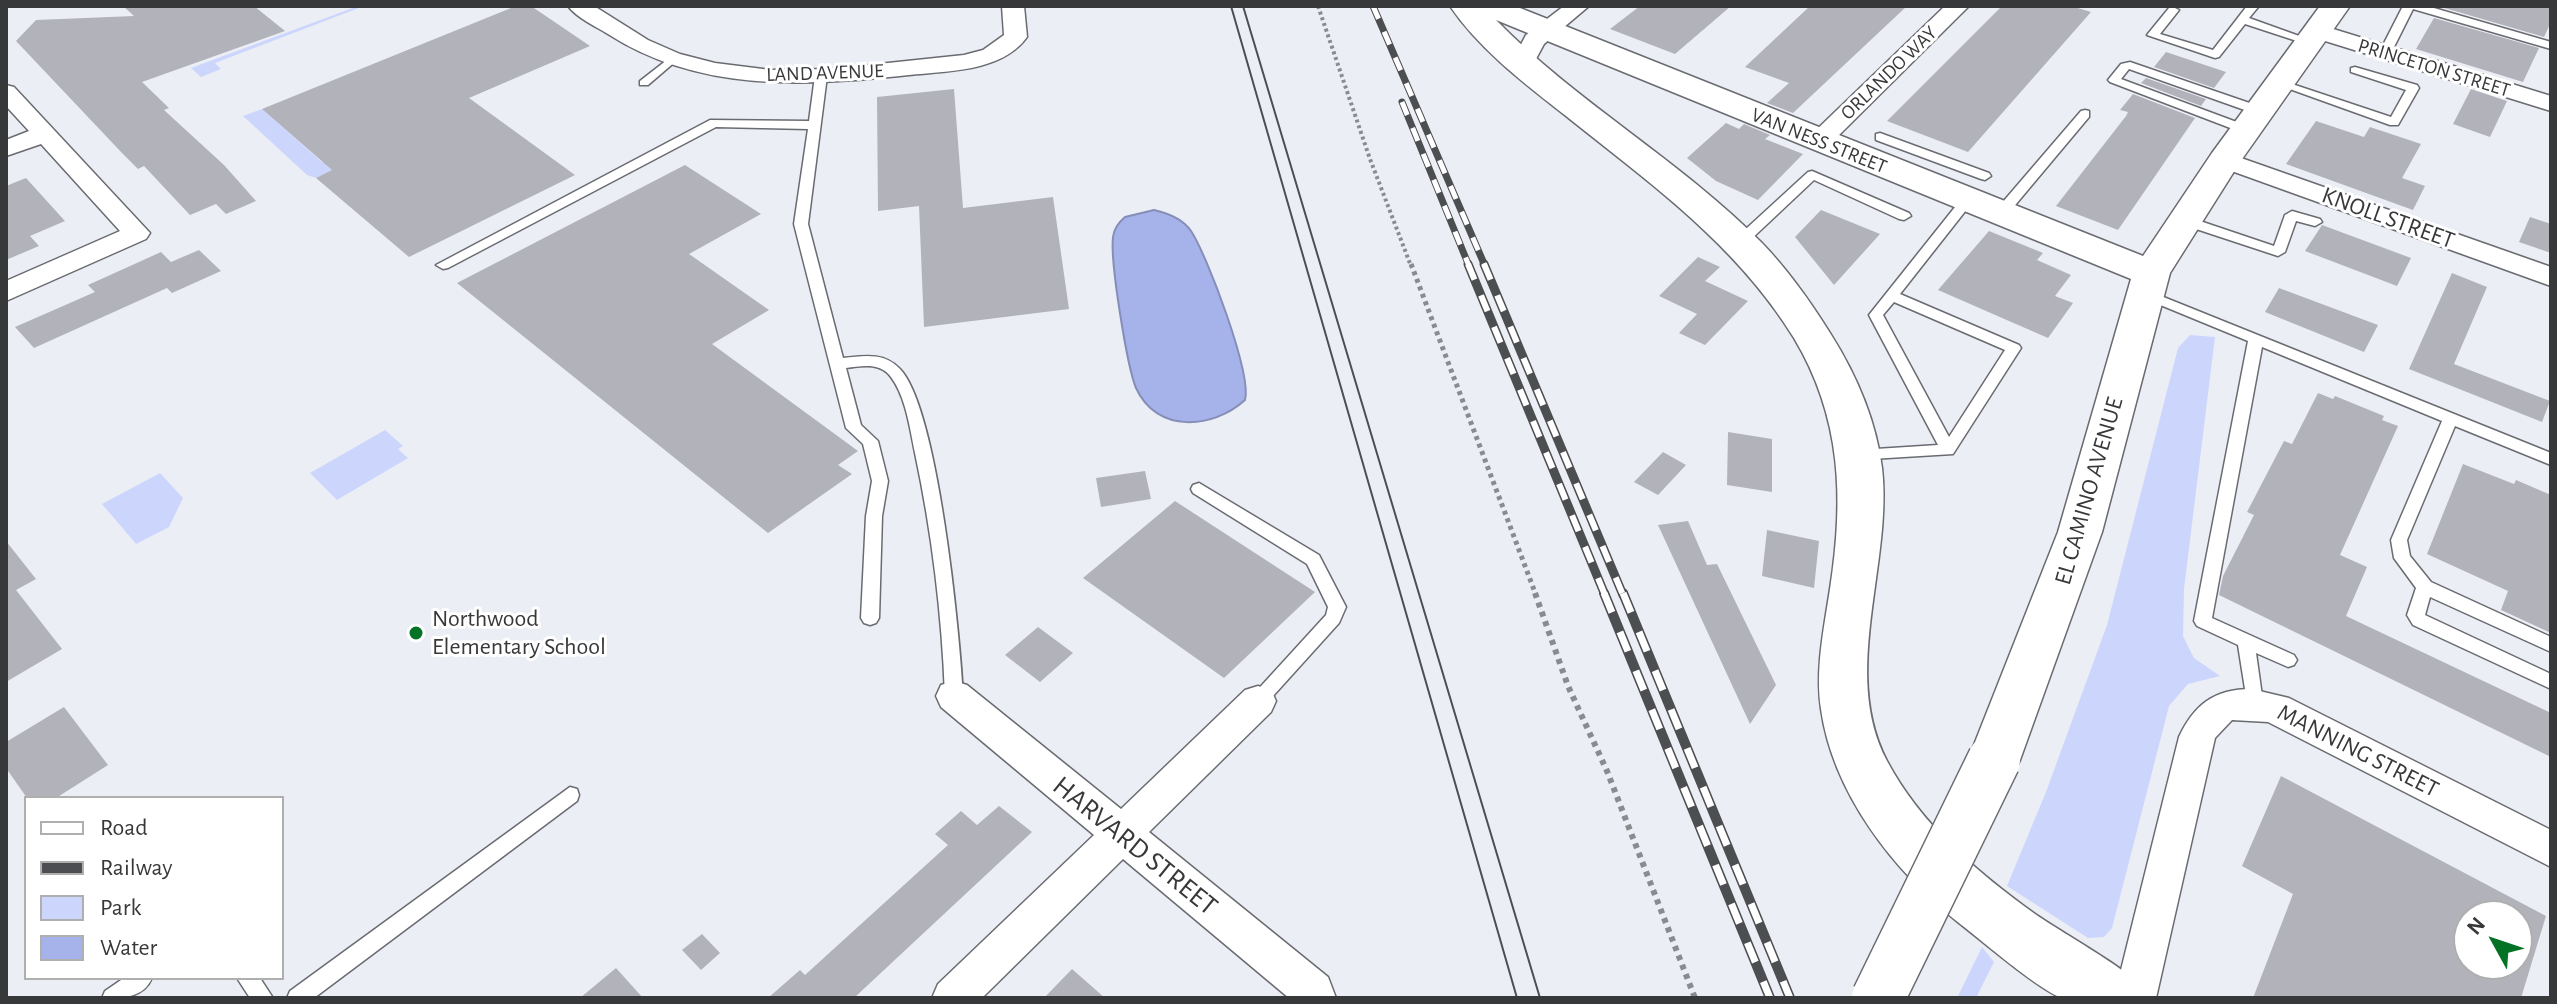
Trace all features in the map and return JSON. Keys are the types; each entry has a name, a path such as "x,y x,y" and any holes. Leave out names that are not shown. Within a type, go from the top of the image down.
{"street":[{"name":"LAND AVENUE","path":"579,6 640,45 672,59 740,74 821,76 964,62 991,55 1016,37 1013,6"},
{"path":"1465,6 1522,65 1613,134 1741,241 1790,299 1838,385 1860,456 1863,523 1844,674 1851,728 1860,755 1892,815 1920,854 1954,887 2025,941 2113,998"},
{"name":"VAN NESS STREET","path":"1488,6 1819,141 1920,166 1977,188 2001,213 2148,284"},
{"path":"1522,65 1528,49 1545,31 1578,6"},
{"name":"ORLANDO WAY","path":"1819,141 1958,6"},
{"name":"PRINCETON STREET","path":"2320,26 2385,53 2551,104"},
{"name":"EL CAMINO AVENUE","path":"1878,998 1994,760 2072,557 2148,284 2183,220 2320,26"},
{"path":"1613,59 1585,81 1582,93 1587,105 1613,134"},
{"path":"6,92 137,233 6,292"},
{"path":"6,149 45,134"},
{"name":"KNOLL STREET","path":"2224,160 2551,277"},
{"name":"HARVARD STREET","path":"954,696 1313,991 1315,998"},
{"path":"953,998 1258,701"},
{"name":"MANNING STREET","path":"2135,998 2197,737 2204,721 2216,709 2232,703 2254,703 2276,709 2551,849"}],"lane":[{"path":"2173,10 2153,35 2215,55 2253,6"},
{"path":"2385,53 2412,6 2551,46"},
{"path":"2243,20 2320,26"},
{"path":"644,83 672,59"},
{"path":"2130,65 2253,120 2114,80 2130,65"},
{"path":"2279,83 2394,122 2413,88 2355,70"},
{"path":"821,76 801,224 854,428 870,441 880,481 874,516 870,618"},
{"path":"2001,213 2085,114"},
{"path":"443,265 714,123 814,125"},
{"path":"1880,137 1920,166"},
{"path":"1741,241 1812,175 1904,216"},
{"path":"1948,450 1876,315 1977,188"},
{"path":"2183,220 2278,252 2292,215 2315,222"},
{"path":"2148,284 2256,338 2551,459"},
{"path":"1891,295 2014,348 1948,450"},
{"path":"2256,338 2203,621 2288,660"},
{"path":"836,364 875,360 897,374 922,442 950,616 954,696"},
{"path":"2451,417 2399,540 2402,558 2425,587 2551,645"},
{"path":"1860,456 1948,450"},
{"path":"1199,489 1313,560 1337,607 1333,618 1258,701"},
{"path":"2425,587 2416,615 2419,620 2551,682"},
{"path":"2246,641 2254,703"},
{"path":"297,998 570,795"},
{"path":"112,998 139,980"},
{"path":"249,980 263,998"}],"path":[{"path":"1318,6 1370,159 1494,479 1568,686 1607,771 1695,998"}],"green space":[{"path":"364,6 215,63 221,69 201,77 191,68"},
{"path":"469,98 478,105 316,178 307,175 243,116 262,109 322,162"},
{"path":"2190,335 2215,337 2184,589 2183,636 2194,658 2220,676 2188,684 2169,706 2112,928 2104,937 2088,938 2007,886 2046,792 2107,625 2178,348"},
{"path":"385,430 403,446 398,449 408,458 337,500 310,473"},
{"path":"160,473 183,498 169,527 136,544 102,504"},
{"path":"1982,947 1994,962 1976,998 1957,998"}],"water":[{"path":"1154,210 1174,217 1191,231 1217,288 1242,366 1245,400 1232,410 1202,421 1171,420 1145,403 1136,388 1128,358 1117,290 1114,231 1125,217"}],"building":[{"path":"123,6 254,6 285,31 142,82 169,108 164,110 224,165 256,201 226,214 216,204 190,215 144,166 138,169 122,153 16,41 36,20 134,16"},
{"path":"516,6 531,6 590,46 469,98 575,175 409,257 316,178 332,170 262,109"},
{"path":"1640,6 1731,6 1675,54 1610,29"},
{"path":"1810,6 1907,6 1793,113 1767,103 1789,83 1745,67"},
{"path":"2002,6 2071,6 2091,12 1968,152 1887,121"},
{"path":"2551,6 2551,22 2544,37 2441,7"},
{"path":"2434,18 2539,48 2523,82 2416,49"},
{"path":"2166,52 2226,72 2214,88 2154,67"},
{"path":"2146,78 2206,99 2201,106 2141,83"},
{"path":"954,89 963,208 1053,197 1069,309 924,327 919,206 878,211 877,97"},
{"path":"2471,89 2507,101 2490,137 2453,124"},
{"path":"2133,94 2195,118 2118,230 2056,206 2126,116 2128,112 2120,110"},
{"path":"2316,121 2364,137 2370,127 2421,144 2402,178 2425,186 2413,210 2286,164"},
{"path":"1726,123 1739,129 1744,124 1770,135 1765,139 1803,154 1758,200 1716,181 1687,158"},
{"path":"685,165 761,214 689,254 769,310 712,344 858,451 838,465 852,474 768,533 457,283"},
{"path":"26,178 65,221 30,236 39,246 6,260 6,186"},
{"path":"1821,210 1880,234 1834,285 1795,237"},
{"path":"2530,217 2551,224 2551,253 2519,242"},
{"path":"2322,225 2411,258 2397,286 2305,251"},
{"path":"1989,231 2043,253 2037,260 2071,275 2055,296 2073,303 2048,338 1938,290"},
{"path":"199,250 221,271 172,293 167,288 34,348 15,327 95,292 88,285 161,252 171,262"},
{"path":"1698,257 1720,267 1705,281 1748,301 1705,345 1679,333 1697,314 1659,296"},
{"path":"2452,273 2487,287 2454,364 2550,401 2542,422 2409,369"},
{"path":"2279,288 2378,325 2364,352 2265,312"},
{"path":"2318,393 2333,399 2335,396 2384,416 2382,420 2398,426 2340,555 2367,567 2346,616 2551,713 2551,757 2219,595 2223,576 2254,515 2247,512 2284,441 2292,444"},
{"path":"1728,432 1772,439 1772,492 1727,485"},
{"path":"1663,452 1686,465 1658,495 1634,482"},
{"path":"2463,464 2514,484 2516,480 2551,495 2551,633 2501,610 2508,591 2427,554"},
{"path":"1145,471 1151,499 1101,507 1096,478"},
{"path":"1175,501 1315,592 1224,678 1083,578"},
{"path":"1688,521 1707,565 1717,564 1776,685 1750,724 1658,525"},
{"path":"1767,530 1819,541 1814,588 1762,576"},
{"path":"6,541 36,579 16,590 62,649 6,682"},
{"path":"1038,627 1073,653 1040,682 1005,655"},
{"path":"64,707 108,765 59,796 26,796 6,768 6,742"},
{"path":"2281,776 2516,900 2453,900 2453,980 2526,980 2521,998 2253,998 2293,894 2242,866"},
{"path":"999,806 1032,832 854,998 768,998 800,970 805,975 948,845 935,834 961,811 977,825"},
{"path":"2533,909 2546,916 2533,959"},
{"path":"702,934 720,953 701,970 682,950"},
{"path":"616,968 643,998 580,998"},
{"path":"1072,969 1105,998 1044,998"}],"tram line":[{"path":"1231,6 1517,998"},
{"path":"1243,6 1540,998"}],"railway":[{"path":"1373,6 1485,266"},
{"path":"1402,102 1469,266"},
{"path":"1468,264 1605,595"},
{"path":"1484,264 1623,595"},
{"path":"1604,593 1770,998"},
{"path":"1623,593 1790,998"}],"place":[{"name":"Northwood Elementary School","path":"416,633"}]}
